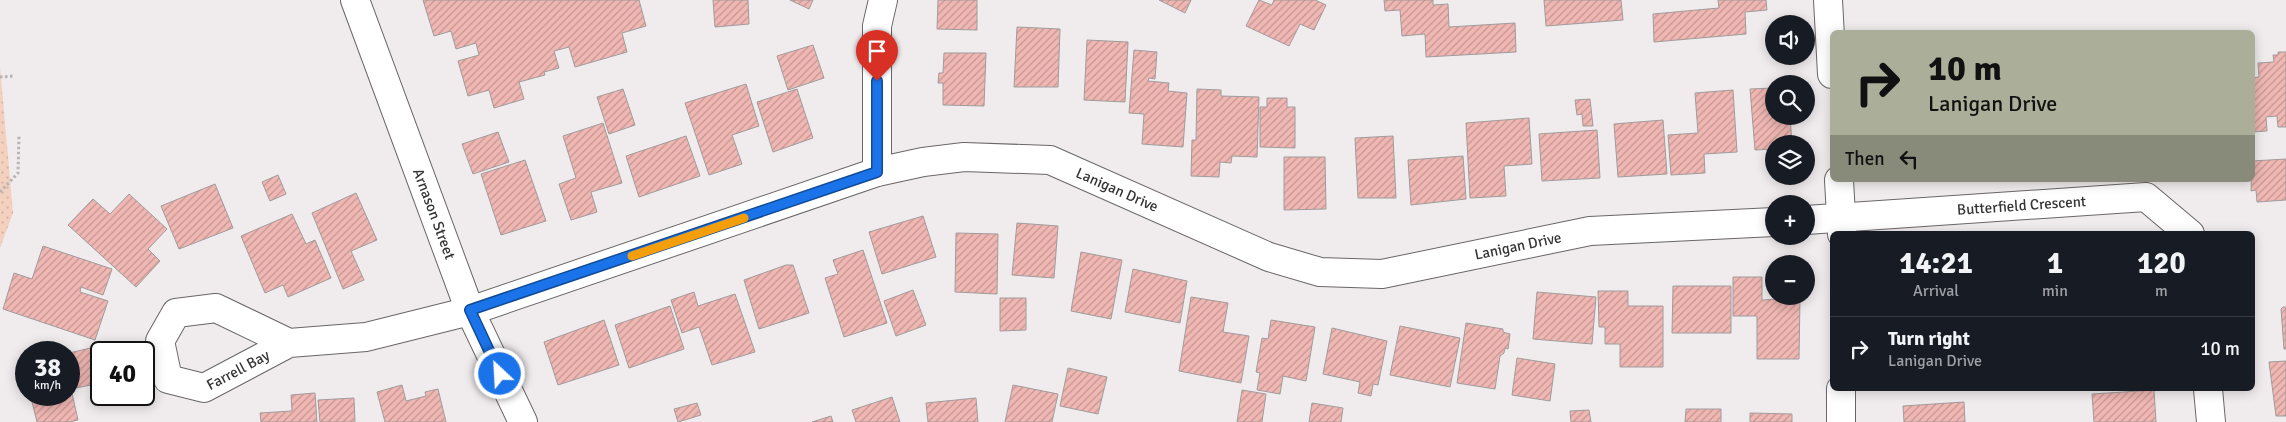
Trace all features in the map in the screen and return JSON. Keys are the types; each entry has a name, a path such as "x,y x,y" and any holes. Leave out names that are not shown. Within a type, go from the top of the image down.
{"street":[{"name":"Arnason Street","path":"355,0 470,310 523,422"},
{"path":"877,172 877,26 883,0"},
{"path":"1828,0 1830,37"},
{"name":"Lanigan Drive","path":"470,310 877,172 922,162 964,157 1050,160 1269,257 1320,272 1382,274 1590,231 1765,222"},
{"path":"1815,222 1842,226 1839,182"},
{"name":"Butterfield Crescent","path":"1842,226 2146,198 2186,231"},
{"path":"289,343 366,337 470,310"},
{"path":"1841,391 1841,422"},
{"path":"2208,391 2211,422"}],"path":[{"path":"0,78 14,76"},
{"path":"0,192 18,173 19,135"}],"shaded area":[{"path":"0,67 13,213 0,248"}],"building":[{"path":"423,0 639,0 646,26 622,33 627,52 575,67 569,47 554,51 559,68 544,72 545,75 519,82 524,99 494,108 489,90 468,96 458,61 479,55 476,43 456,49 451,31 434,36"},
{"path":"713,0 748,0 749,24 715,27"},
{"path":"790,0 813,0 809,9"},
{"path":"938,0 977,0 977,30 937,29"},
{"path":"1159,0 1191,0 1185,13"},
{"path":"1259,0 1272,5 1274,0 1315,0 1326,5 1314,30 1300,24 1289,46 1246,26"},
{"path":"1384,0 1433,0 1433,5 1448,4 1449,27 1515,23 1516,52 1426,57 1425,34 1402,36 1400,10 1385,11"},
{"path":"1544,0 1621,0 1623,20 1546,26"},
{"path":"1718,0 1766,0 1767,10 1745,12 1746,34 1654,42 1653,14 1719,8"},
{"path":"1017,27 1060,29 1058,87 1014,87"},
{"path":"1087,40 1128,42 1125,102 1084,100"},
{"path":"813,45 824,78 788,90 777,56"},
{"path":"1134,50 1157,52 1155,79 1149,78 1148,81 1169,83 1168,91 1187,93 1183,147 1142,144 1144,114 1129,113"},
{"path":"2278,52 2286,52 2286,127 2278,127 2277,116 2266,117 2267,131 2255,132 2255,78 2259,77 2258,63 2274,62 2273,55 2278,55"},
{"path":"944,53 986,53 984,106 943,105 943,83 938,83 939,73 943,73"},
{"path":"746,84 759,126 732,135 742,164 709,175 685,103"},
{"path":"1765,88 1765,125 1791,125 1791,135 1765,135 1765,149 1755,150 1750,89"},
{"path":"623,89 635,125 609,134 597,97"},
{"path":"797,89 813,138 773,152 757,102"},
{"path":"1197,89 1221,90 1221,96 1259,97 1257,157 1232,156 1231,163 1220,162 1219,177 1191,176 1192,140 1196,140"},
{"path":"1733,90 1737,152 1704,154 1705,173 1671,175 1668,135 1698,133 1695,93"},
{"path":"1267,98 1287,98 1287,107 1295,107 1295,148 1260,147 1260,107 1267,107"},
{"path":"1590,99 1593,126 1583,126 1582,114 1577,115 1575,100"},
{"path":"1529,118 1532,164 1504,166 1506,196 1470,198 1466,123"},
{"path":"1663,120 1667,174 1618,177 1614,124"},
{"path":"603,123 622,183 591,192 597,212 571,220 559,184 576,178 563,136"},
{"path":"1597,130 1600,178 1542,181 1539,134"},
{"path":"498,132 509,162 473,174 462,144"},
{"path":"686,136 700,176 639,197 626,156"},
{"path":"1393,136 1396,198 1358,198 1355,138"},
{"path":"1463,156 1466,199 1411,205 1408,160"},
{"path":"1284,157 1325,157 1326,209 1284,210"},
{"path":"2286,159 2286,200 2257,202 2256,190 2251,191 2251,182 2255,182 2255,161"},
{"path":"525,160 546,221 501,235 481,174"},
{"path":"278,175 286,194 270,201 262,182"},
{"path":"215,184 233,228 179,249 161,206"},
{"path":"356,193 377,240 351,251 364,280 343,289 312,213"},
{"path":"129,194 167,229 148,249 160,261 136,287 68,225 93,199 110,214"},
{"path":"292,214 306,244 315,240 331,278 288,297 283,285 265,293 241,236"},
{"path":"923,216 936,257 882,274 869,232"},
{"path":"1017,223 1058,226 1054,278 1012,275"},
{"path":"956,233 998,234 997,294 955,292"},
{"path":"43,246 112,269 103,295 81,287 80,292 108,301 95,340 3,309 14,273 32,279"},
{"path":"863,250 887,323 844,337 825,278 838,274 833,260"},
{"path":"1081,252 1122,260 1111,319 1071,311"},
{"path":"786,265 793,265 809,313 759,329 744,280"},
{"path":"1133,269 1187,281 1180,323 1125,312"},
{"path":"1733,277 1762,277 1762,300 1765,300 1765,305 1800,305 1799,359 1757,359 1757,316 1733,316"},
{"path":"1673,286 1731,286 1731,333 1672,333"},
{"path":"913,290 926,325 896,336 884,301"},
{"path":"1598,291 1628,291 1628,306 1663,306 1663,367 1620,367 1620,344 1605,344 1605,327 1599,327"},
{"path":"694,292 698,306 735,294 755,352 712,365 699,327 682,333 671,300"},
{"path":"1537,292 1596,297 1592,344 1533,339"},
{"path":"1191,297 1228,303 1223,332 1249,336 1241,383 1179,371"},
{"path":"1000,298 1026,298 1026,330 1000,331"},
{"path":"670,306 684,349 629,368 615,325"},
{"path":"2286,307 2286,349 2284,349 2281,309"},
{"path":"604,320 619,365 558,385 544,342"},
{"path":"1271,320 1315,327 1306,381 1283,376 1280,394 1257,390 1260,373 1256,372 1262,338 1268,339"},
{"path":"1466,323 1503,329 1503,332 1510,334 1508,349 1505,348 1504,353 1500,356 1495,389 1457,383"},
{"path":"1400,326 1460,338 1450,387 1390,375"},
{"path":"1332,328 1387,341 1378,385 1373,384 1371,396 1358,393 1360,382 1323,374"},
{"path":"90,348 90,385 80,387 80,350"},
{"path":"1517,358 1555,364 1550,401 1512,395"},
{"path":"2286,361 2286,416 2276,416 2269,362"},
{"path":"1068,368 1107,377 1098,414 1060,406"},
{"path":"402,385 406,401 426,396 425,392 438,389 446,422 385,422 377,392"},
{"path":"1013,385 1058,394 1052,422 1005,422"},
{"path":"1242,390 1266,394 1262,422 1237,422"},
{"path":"2154,391 2156,422 2094,422 2092,394"},
{"path":"315,393 317,422 261,422 260,413 292,411 291,395"},
{"path":"892,397 900,422 856,422 852,410"},
{"path":"354,398 355,422 320,422 318,400"},
{"path":"976,398 978,422 928,422 926,403"},
{"path":"1964,402 1965,422 1904,422 1903,406"},
{"path":"697,403 701,415 678,422 674,409"},
{"path":"1312,403 1343,408 1341,422 1309,422"},
{"path":"33,406 75,406 78,420 69,422 37,422"},
{"path":"1686,409 1721,409 1721,422 1685,422"},
{"path":"1589,410 1591,422 1571,422 1570,411"},
{"path":"1750,413 1792,414 1792,422 1750,422"},
{"path":"831,416 833,422 812,422"}],"slow traffic":[{"path":"632,256 744,218"}],"route":[{"path":"500,374 470,310 877,172 877,81"}]}
